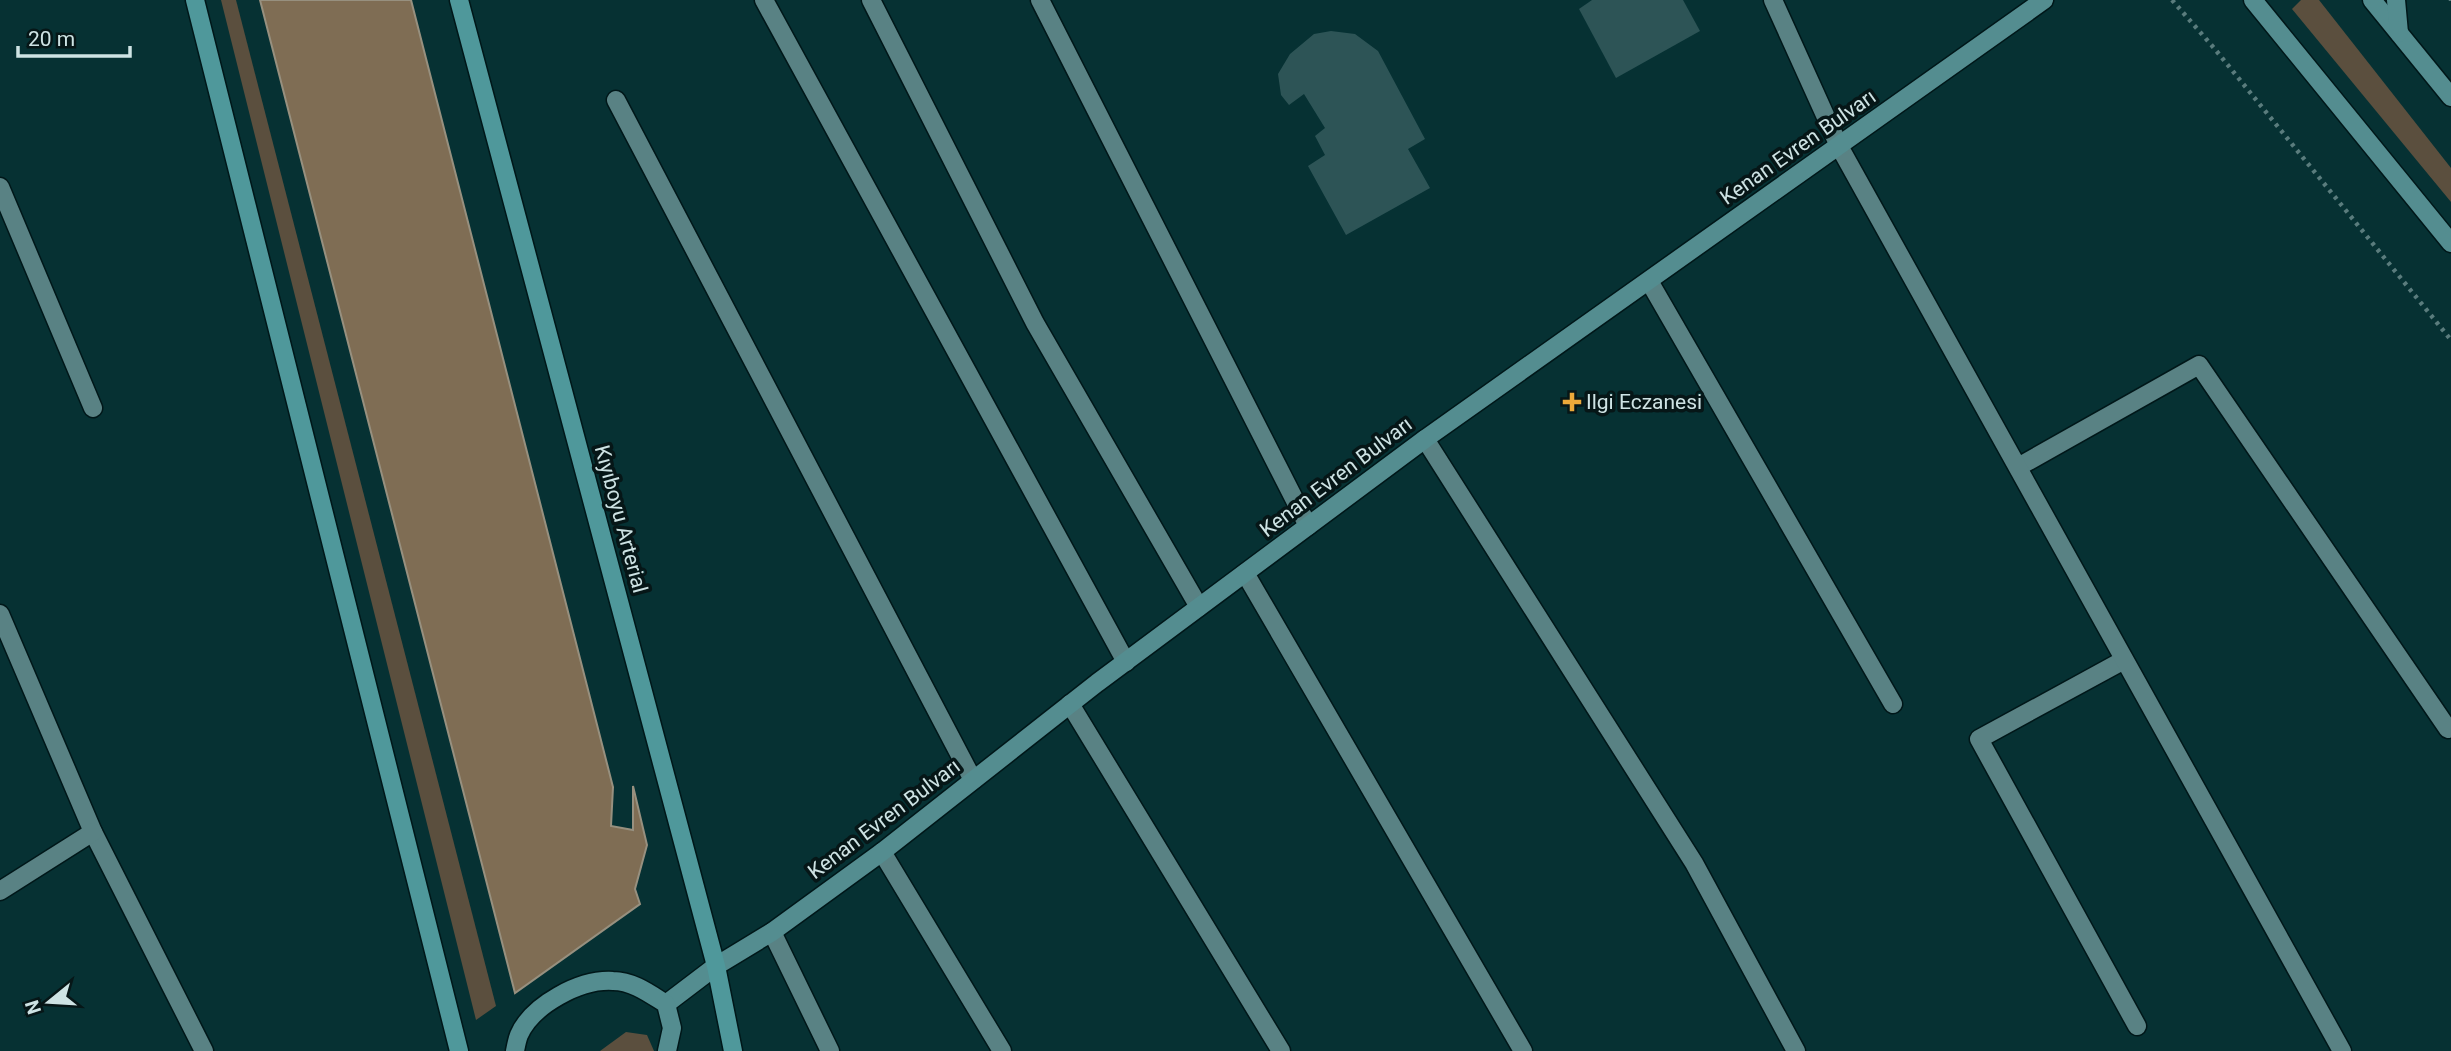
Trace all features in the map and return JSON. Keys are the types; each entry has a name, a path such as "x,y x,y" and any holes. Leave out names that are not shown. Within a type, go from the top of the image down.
{"main road":[{"path":"195,0 459,1051"},
{"name":"Kıyıboyu Arterial","path":"459,0 716,966 733,1051"},
{"name":"Kenan Evren Bulvarı","path":"666,1004 716,966 772,933 882,852 1070,704 1425,439 2044,0"},
{"path":"2253,0 2451,243"},
{"path":"2372,0 2451,97"},
{"path":"2396,0 2399,33"},
{"path":"515,1051 519,1034 545,1003 577,987 612,981 638,986 666,1004 672,1028 667,1051"}],"street":[{"path":"764,0 1126,662"},
{"path":"871,0 1035,323 1199,607"},
{"path":"1040,0 1308,526"},
{"path":"1773,0 1839,146 2342,1051"},
{"path":"616,100 973,780"},
{"path":"0,187 93,408"},
{"path":"1649,281 1894,705"},
{"path":"2018,467 2199,365 2448,729 2451,727"},
{"path":"1425,439 1694,863 1796,1051"},
{"path":"1245,573 1522,1051"},
{"path":"0,614 93,832 204,1051"},
{"path":"2124,660 1979,739 2137,1026"},
{"path":"1070,704 1281,1051"},
{"path":"0,891 93,832"},
{"path":"882,852 1002,1051"},
{"path":"772,933 830,1051"}],"path":[{"path":"2172,0 2451,340"}],"shaded area":[{"path":"221,0 236,0 496,1006 476,1020"},
{"path":"260,0 411,0 613,787 611,826 633,830 633,786 647,845 635,889 640,904 515,993"},
{"path":"2301,0 2319,0 2451,168 2451,202 2292,9"},
{"path":"626,1032 647,1035 654,1051 600,1051"}],"building":[{"path":"1592,0 1683,0 1700,31 1616,78 1579,9"},
{"path":"1331,31 1355,34 1378,51 1425,139 1408,149 1430,188 1346,235 1308,166 1325,155 1315,136 1325,128 1304,94 1289,105 1281,95 1278,74 1290,54 1314,34"}],"place":[{"name":"Ilgi Eczanesi","path":"1572,402"}]}
